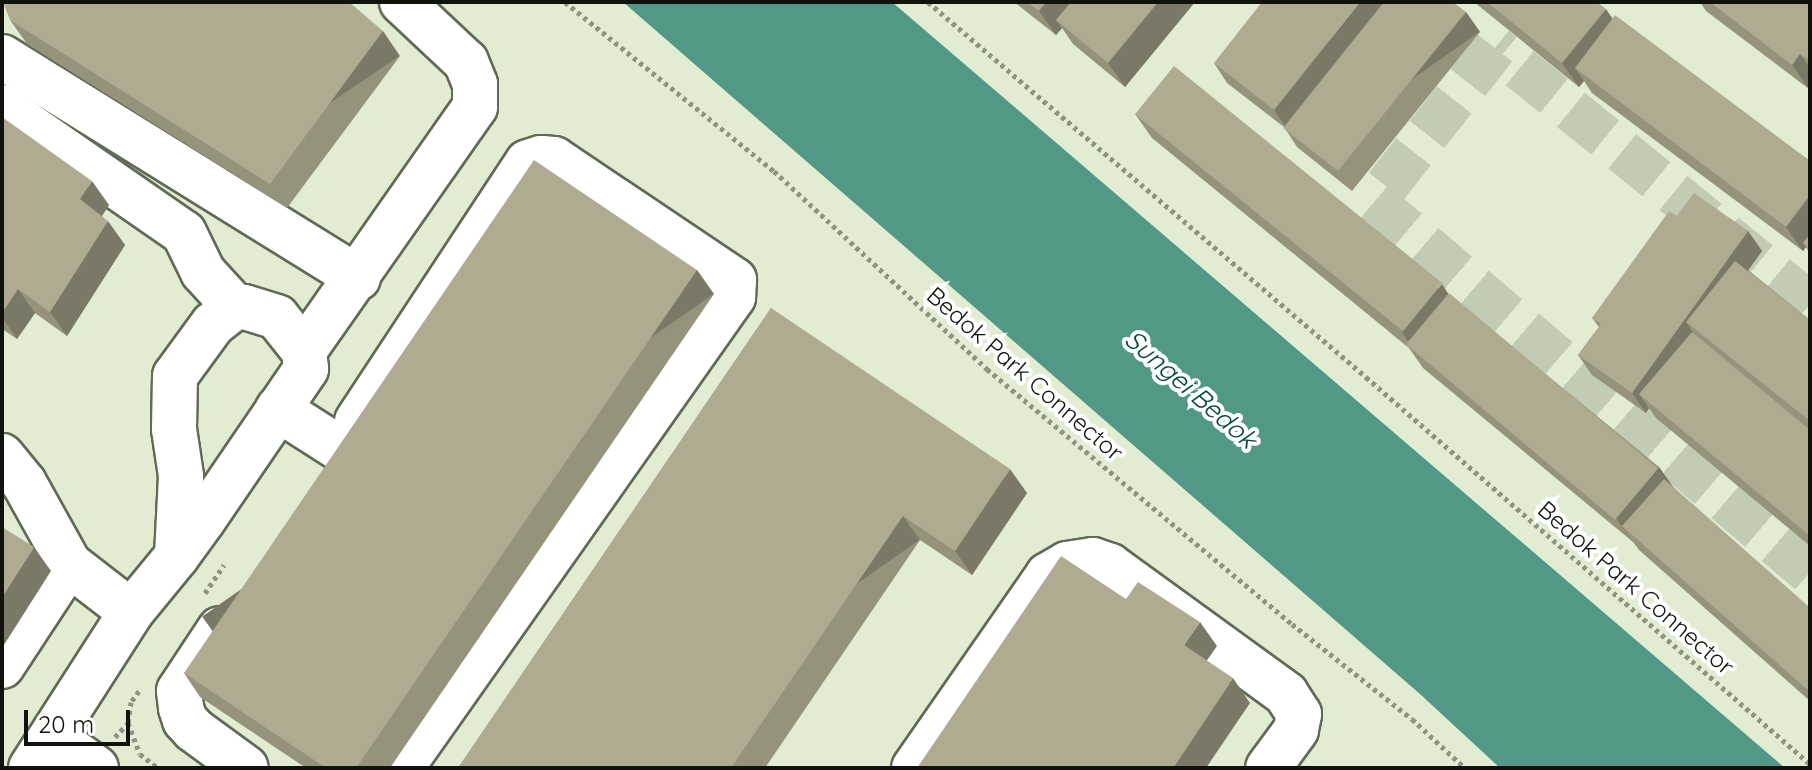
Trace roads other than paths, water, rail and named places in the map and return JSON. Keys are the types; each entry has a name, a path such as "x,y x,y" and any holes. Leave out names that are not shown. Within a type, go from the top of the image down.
{"street":[{"path":"304,351 475,107 475,84 466,62 402,2"},
{"path":"2,57 358,278"},
{"path":"2,107 184,233 203,272 235,307"},
{"path":"314,486 528,162 541,158 554,159 734,280 733,297 401,768"},
{"path":"96,768 42,753 131,612 177,556 306,369 304,351 277,317 235,307 213,324 175,376 174,429 181,476 177,556"},
{"path":"278,409 339,448"},
{"path":"2,456 24,483 69,564 131,612"},
{"path":"914,768 1048,575 1067,564 1093,560 1110,566 1286,694 1299,714 1296,730 1268,768"},
{"path":"2,666 69,564"},
{"path":"238,602 179,691 185,720 246,768"},
{"path":"882,768 994,607"}],"water":[{"name":"Sungei Bedok","path":"623,2 892,2 1785,768 1500,768 1420,694"}],"tunnel":[{"path":"1810,304 1495,48 1374,202 1810,573"}]}
